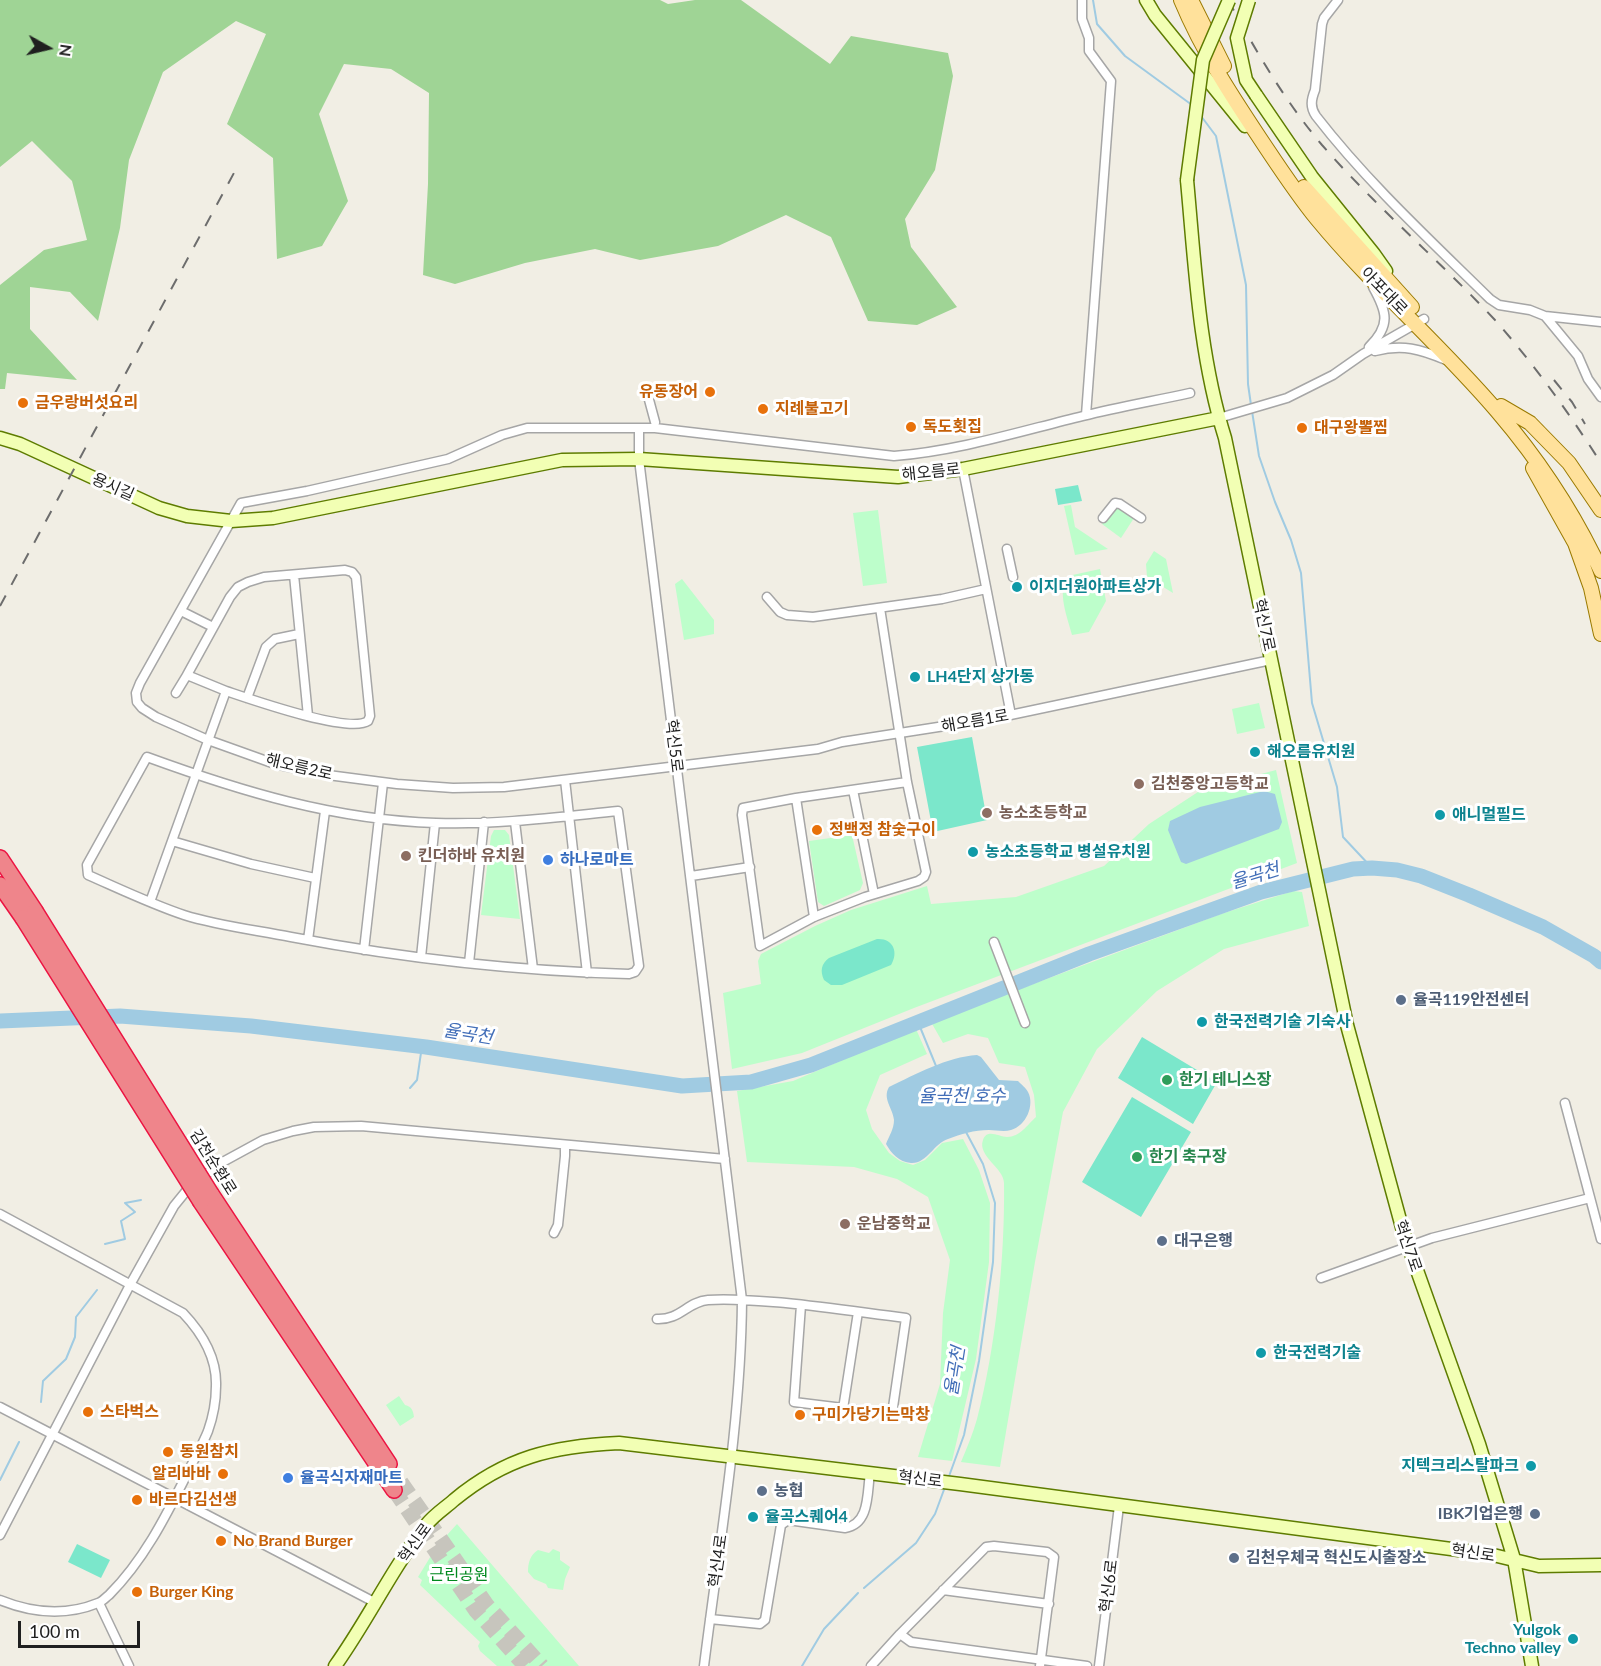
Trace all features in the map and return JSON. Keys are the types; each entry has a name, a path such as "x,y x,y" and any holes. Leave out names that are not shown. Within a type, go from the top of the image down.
{"highway":[{"name":"김천순환로","path":"0,858 29,914 206,1198 397,1486"},
{"name":"김천순환로","path":"0,885 29,914"}],"main road":[{"name":"아포대로","path":"1180,0 1223,83 1293,188 1317,219 1362,268 1420,321 1499,408 1550,479 1601,571"},
{"name":"아포대로","path":"1191,0 1221,61 1243,99 1310,195 1403,297 1455,365 1531,441 1556,475 1601,552"},
{"path":"1499,408 1530,423 1569,463 1601,510"},
{"path":"1499,408 1575,543 1591,588 1601,634"}],"street":[{"path":"1082,0 1082,20 1089,38 1089,51 1111,81 1086,415"},
{"path":"1146,0 1155,15 1293,188"},
{"name":"혁신7로","path":"1229,0 1203,60 1187,180 1197,299 1219,418 1347,1025 1392,1196 1479,1444 1514,1559 1532,1666"},
{"path":"1248,0 1237,39 1246,80 1311,177 1374,254 1403,297"},
{"path":"1338,0 1322,24 1312,99 1313,112 1344,152 1381,192 1490,299 1499,305 1530,310 1545,316 1601,322"},
{"path":"1362,268 1380,299 1385,314 1383,331 1363,354"},
{"path":"1545,316 1578,356 1588,379 1601,397"},
{"path":"1219,418 1287,398 1333,375 1363,354 1420,321"},
{"path":"1363,354 1392,346 1402,347 1430,353 1455,365"},
{"name":"해오름2로","path":"677,766 473,789 383,783 276,764 208,740 156,717 142,708 137,702 136,693 241,503 307,491 448,459 502,435 527,428 639,428 894,456 922,453 1008,435 1086,415 1190,393"},
{"path":"648,396 655,422"},
{"name":"해오름로","path":"639,459 898,477 963,469 1219,418"},
{"name":"혁신5로","path":"639,428 639,459 742,1300"},
{"name":"용시길","path":"0,438 20,444 159,508 187,516 231,521 273,518 562,460 639,459"},
{"path":"963,469 1011,715"},
{"path":"1103,518 1115,503 1141,518"},
{"path":"1007,549 1013,577"},
{"path":"176,693 230,597 238,587 264,578 345,570 352,572 356,577 370,716 368,722 357,726 308,717 226,691 187,675"},
{"path":"294,575 308,717"},
{"path":"767,597 780,612 813,617 942,599 986,589"},
{"path":"880,608 907,782 926,872 924,877 918,881 874,894 814,917 760,946 743,808 907,782"},
{"path":"181,611 213,627"},
{"path":"247,698 266,647 275,639 299,634"},
{"name":"해오름1로","path":"677,766 818,749 842,742 1011,715 1271,660"},
{"path":"150,902 226,691"},
{"path":"147,757 195,774 267,797 325,811 435,823 515,822 618,811 639,966 635,972 629,974 587,973 469,963 364,950 185,915 88,875 87,865 147,757"},
{"path":"565,780 587,973"},
{"path":"364,950 383,783"},
{"path":"853,790 874,894"},
{"path":"796,798 814,917"},
{"path":"308,940 325,811"},
{"path":"469,963 484,822"},
{"path":"515,822 533,969"},
{"path":"420,957 435,823"},
{"path":"172,841 251,864 315,878"},
{"path":"691,876 750,867"},
{"path":"994,942 1025,1023"},
{"path":"1565,1103 1601,1239"},
{"path":"0,1534 131,1283 174,1206 187,1190 219,1164 263,1140 293,1131 334,1126 361,1126 724,1159"},
{"path":"555,1233 566,1156 565,1145"},
{"path":"1321,1278 1432,1238 1590,1198"},
{"path":"0,1214 183,1313 199,1332 212,1356 215,1369 215,1407 208,1432 175,1498 144,1552 118,1585 99,1603 54,1612 27,1610 0,1600"},
{"path":"657,1319 672,1318 699,1301 742,1300 801,1305 906,1318 892,1414 794,1402 801,1305"},
{"name":"혁신4로","path":"704,1666 739,1383 742,1300"},
{"path":"843,1409 858,1312"},
{"path":"0,1407 376,1603"},
{"name":"혁신로","path":"336,1666 428,1522 464,1492 504,1468 540,1452 579,1445 619,1443 934,1480 1514,1559 1539,1566 1601,1565"},
{"path":"710,1619 760,1624 765,1620 781,1525 788,1520 845,1528 853,1527 861,1520 864,1512 870,1473"},
{"name":"혁신6로","path":"1099,1666 1119,1506"},
{"path":"871,1666 988,1546 1043,1552 1051,1554 1054,1560 1041,1663"},
{"path":"943,1590 1049,1604"},
{"path":"99,1603 129,1666"},
{"path":"900,1634 911,1642 1041,1663 1088,1666"}],"green space":[{"path":"0,0 660,0 668,4 695,0 741,0 830,64 851,36 948,53 953,76 935,170 905,219 911,247 957,307 917,325 868,321 831,237 786,215 718,246 640,260 595,249 525,263 455,284 423,275 428,184 429,93 391,69 344,64 319,114 348,201 322,246 277,259 273,158 227,124 266,34 236,21 163,72 129,160 120,228 98,321 70,292 30,287 30,329 77,380 7,373 5,389 0,389 0,285 44,250 87,240 72,181 32,141 0,167"},
{"path":"1078,485 1082,501 1058,505 1055,489"},
{"path":"1071,505 1075,527 1108,549 1075,555 1064,506"},
{"path":"1119,507 1134,518 1121,538 1102,524 1113,508"},
{"path":"878,510 887,583 863,586 853,513"},
{"path":"1154,551 1166,559 1173,593 1147,577 1146,564"},
{"path":"1100,569 1106,601 1089,632 1072,635 1064,605 1065,582 1068,576"},
{"path":"682,579 714,620 714,634 684,640 675,584"},
{"path":"1259,703 1265,728 1237,734 1232,709"},
{"path":"972,737 987,820 933,832 917,747"},
{"path":"1276,770 1297,863 914,1008 802,1053 732,1069 723,993 761,984 758,961 761,954 851,910 927,886 931,904 1016,897 1104,866 1149,824 1201,790"},
{"path":"494,830 505,830 509,835 520,919 481,915 491,836"},
{"path":"852,835 863,883 860,890 824,906 818,902 809,841"},
{"path":"1293,891 1302,892 1309,926 1224,949 1157,991 1097,1049 1063,1112 1000,1467 961,1462 984,1391 1001,1271 1004,1183 1000,1172 984,1151 983,1140 987,1134 1007,1137 1016,1135 1036,1117 1034,1095 1025,1067 999,1063 988,1038 968,1034 943,1043 931,1022 1221,914"},
{"path":"877,939 891,943 894,955 891,965 842,985 831,985 824,980 822,968 829,958"},
{"path":"916,1029 927,1054 880,1075 866,1110 872,1129 889,1153 900,1161 913,1165 925,1160 942,1143 963,1139 979,1170 990,1203 989,1262 976,1359 952,1461 918,1457 940,1384 943,1313 950,1260 928,1197 897,1179 854,1167 747,1162 737,1091 793,1081"},
{"name":"한기 테니스장","path":"1142,1037 1217,1082 1193,1124 1118,1078"},
{"name":"한기 축구장","path":"1132,1097 1191,1132 1141,1217 1082,1182"},
{"path":"399,1396 405,1405 412,1409 414,1417 400,1426 386,1405"},
{"name":"근린공원","path":"457,1524 579,1666 497,1666 480,1651 478,1646 480,1642 420,1585 422,1580 418,1577 437,1546"},
{"path":"77,1544 110,1560 101,1578 68,1562"},
{"path":"553,1549 560,1552 560,1560 570,1567 563,1590 548,1588 546,1584 534,1579 528,1572 528,1565 535,1552 538,1550 549,1553"}],"water":[{"path":"1264,791 1275,794 1282,822 1279,829 1186,864 1181,862 1168,830 1170,821 1200,807"},
{"name":"율곡천 호수","path":"977,1055 999,1080 1018,1081 1027,1091 1030,1097 1030,1109 1025,1120 1011,1130 978,1131 948,1139 917,1162 911,1163 896,1157 886,1144 894,1120 887,1100 889,1087 954,1059"}],"waterway":[{"path":"1093,0 1097,24 1125,56 1192,105"},
{"path":"1201,116 1216,136 1246,285 1248,384 1251,405"},
{"path":"1252,411 1259,456 1301,573 1312,703 1337,787 1343,837 1372,868"},
{"name":"율곡천","path":"0,1021 120,1016 251,1026 426,1047 682,1086 751,1082 811,1065 1089,954 1261,892 1353,869 1372,868 1397,870 1421,876 1469,895 1543,927 1601,962"},
{"name":"율곡천","path":"918,1022 936,1066"},
{"path":"410,1088 417,1080 422,1046"},
{"name":"율곡천","path":"948,1479 964,1435 979,1361 993,1262 995,1203 983,1164 966,1132"},
{"path":"105,1244 125,1239 121,1221 135,1212 125,1203 141,1200"},
{"path":"41,1402 43,1381 66,1359 75,1337 76,1317 97,1290"},
{"path":"0,1480 19,1442"},
{"name":"율곡천","path":"864,1588 916,1543 935,1514 945,1487"},
{"name":"율곡천","path":"802,1666 824,1629 858,1593"}],"tunnel":[{"path":"401,1482 487,1605 542,1666"},
{"path":"394,1490 476,1611 525,1666"}],"railway":[{"path":"1228,0 1271,75 1308,128 1364,190 1495,320 1551,389 1601,463"},
{"path":"0,606 235,171"},
{"path":"1554,380 1572,402 1585,424"}],"place":[{"name":"유동장어","path":"710,392"},
{"name":"금우랑버섯요리","path":"23,403"},
{"name":"지례불고기","path":"763,409"},
{"name":"독도횟집","path":"911,427"},
{"name":"대구왕뽈찜","path":"1302,428"},
{"name":"이지더원아파트상가","path":"1017,587"},
{"name":"LH4단지 상가동","path":"915,677"},
{"name":"해오름유치원","path":"1255,752"},
{"name":"김천중앙고등학교","path":"1139,784"},
{"name":"농소초등학교","path":"987,813"},
{"name":"애니멀필드","path":"1440,815"},
{"name":"정백정 참숯구이","path":"817,830"},
{"name":"농소초등학교 병설유치원","path":"973,852"},
{"name":"킨더하바 유치원","path":"406,856"},
{"name":"하나로마트","path":"548,860"},
{"name":"율곡119안전센터","path":"1401,1000"},
{"name":"한국전력기술 기숙사","path":"1202,1022"},
{"name":"한기 테니스장","path":"1167,1080"},
{"name":"한기 축구장","path":"1137,1157"},
{"name":"운남중학교","path":"845,1224"},
{"name":"대구은행","path":"1162,1241"},
{"name":"한국전력기술","path":"1261,1353"},
{"name":"스타벅스","path":"88,1412"},
{"name":"구미가당기는막창","path":"800,1415"},
{"name":"동원참치","path":"168,1452"},
{"name":"지텍크리스탈파크","path":"1531,1466"},
{"name":"알리바바","path":"223,1474"},
{"name":"율곡식자재마트","path":"288,1478"},
{"name":"농협","path":"762,1491"},
{"name":"바르다김선생","path":"137,1500"},
{"name":"IBK기업은행","path":"1535,1514"},
{"name":"율곡스퀘어4","path":"753,1517"},
{"name":"No Brand Burger","path":"221,1541"},
{"name":"김천우체국 혁신도시출장소","path":"1234,1558"},
{"name":"Burger King","path":"137,1592"},
{"name":"Yulgok Techno valley","path":"1573,1639"}]}
